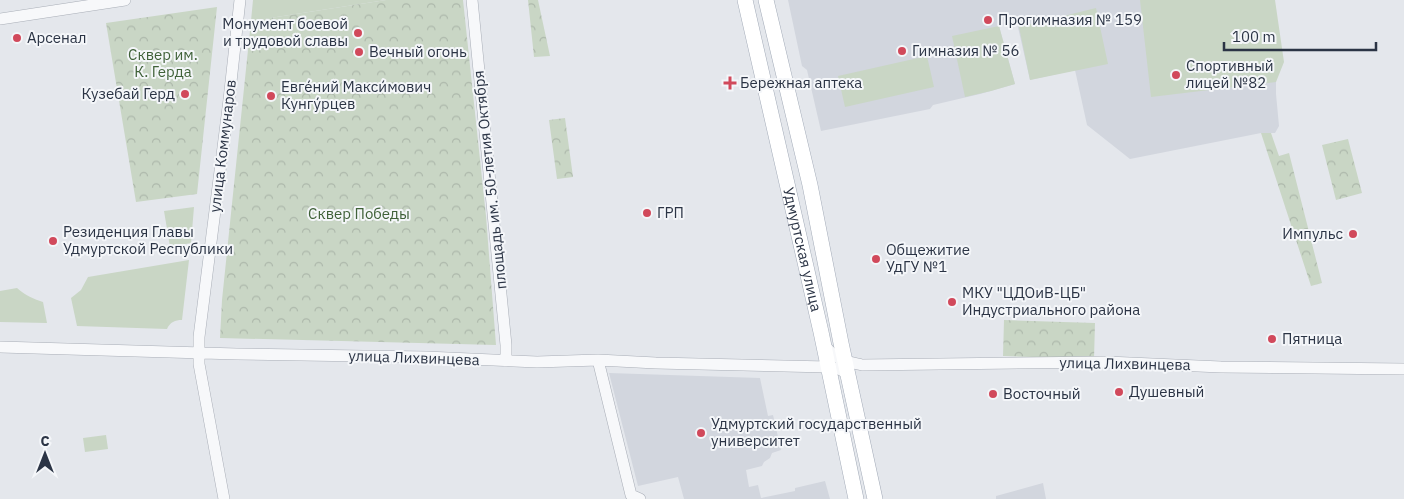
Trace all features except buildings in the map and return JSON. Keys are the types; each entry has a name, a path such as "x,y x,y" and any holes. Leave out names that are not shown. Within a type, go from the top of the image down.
{"main road":[{"name":"Удмуртская улица","path":"746,0 824,345 856,499"},
{"name":"Удмуртская улица","path":"766,0 810,185 875,499"},
{"path":"789,190 810,185"},
{"path":"848,461 866,457"}],"street":[{"path":"0,19 125,0"},
{"name":"улица Коммунаров","path":"224,499 198,353 240,0"},
{"name":"площадь им. 50-летия Октября","path":"472,0 495,225 506,361"},
{"path":"824,345 847,368"},
{"name":"улица Лихвинцева","path":"0,347 546,362 598,360 839,368 1107,362 1221,367 1404,368"},
{"path":"598,360 631,495 640,499"}],"shaded area":[{"path":"788,0 1263,0 1276,82 1279,126 1275,133 1261,133 1130,159 1087,125 1075,70 1030,80 1017,23 999,26 1015,84 933,105 930,109 821,131 807,70 802,66"},
{"name":"Удмуртский государственный университет","path":"609,373 760,378 768,416 773,415 781,450 772,453 762,466 746,470 749,487 758,485 761,498 795,491 795,488 825,481 830,499 684,499 678,477 638,486"},
{"path":"1043,483 1046,499 996,499 996,496"}],"green space":[{"path":"253,0 386,0 251,21"},
{"name":"Сквер Победы","path":"386,0 463,0 486,216 496,345 220,338 222,300 251,21"},
{"path":"528,0 538,0 550,56 534,57"},
{"path":"1140,0 1275,0 1284,62 1276,82 1151,97"},
{"name":"Сквер им. К. Герда","path":"217,7 197,194 136,202 106,23"},
{"path":"1096,8 1108,64 1030,80 1019,27"},
{"path":"999,26 1015,84 965,97 952,36"},
{"path":"927,56 934,87 845,107 838,76"},
{"path":"565,118 573,177 557,179 549,120"},
{"path":"1261,133 1271,133 1279,156 1289,153 1322,283 1311,286"},
{"path":"1348,139 1362,193 1336,200 1322,145"},
{"path":"194,207 191,243 170,247 164,211"},
{"path":"189,260 182,320 173,322 167,329 77,326 71,298 81,290 88,277"},
{"path":"17,288 23,293 43,302 47,323 0,322 0,291"},
{"path":"1004,320 1095,323 1094,359 1003,356"},
{"path":"106,435 108,449 85,452 83,438"}],"place":[{"name":"Прогимназия № 159","path":"988,20"},
{"name":"Монумент боевой и трудовой славы","path":"358,33"},
{"name":"Арсенал","path":"17,38"},
{"name":"Гимназия № 56","path":"902,51"},
{"name":"Вечный огонь","path":"359,52"},
{"name":"Спортивный лицей №82","path":"1176,75"},
{"name":"Бережная аптека","path":"730,83"},
{"name":"Кузебай Герд","path":"185,94"},
{"name":"Евге́ний Макси́мович Кунгу́рцев","path":"271,96"},
{"name":"ГРП","path":"647,213"},
{"name":"Импульс","path":"1353,234"},
{"name":"Резиденция Главы Удмуртской Республики","path":"53,241"},
{"name":"Общежитие УдГУ №1","path":"876,259"},
{"name":"МКУ \"ЦДОиВ-ЦБ\" Индустриального района","path":"952,302"},
{"name":"Пятница","path":"1272,339"},
{"name":"Душевный","path":"1119,392"},
{"name":"Восточный","path":"993,394"},
{"name":"Удмуртский государственный университет","path":"701,433"}]}
